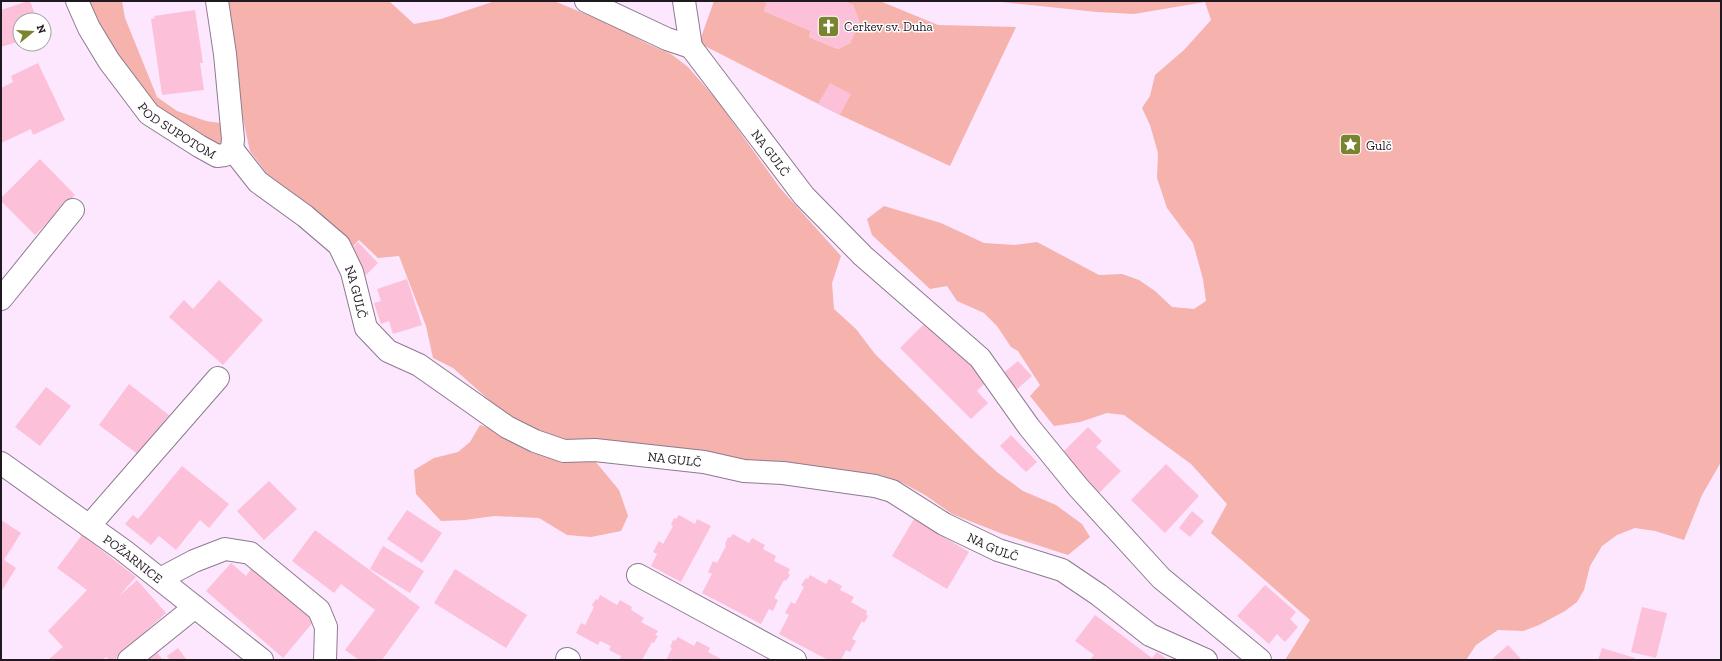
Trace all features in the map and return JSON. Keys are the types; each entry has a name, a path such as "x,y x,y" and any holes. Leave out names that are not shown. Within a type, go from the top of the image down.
{"street":[{"name":"POD SUPOTOM","path":"77,1 89,28 109,61 149,114 217,156 225,155 232,150 233,139 230,103 216,1"},
{"path":"586,1 667,39 691,46"},
{"name":"NA GULČ","path":"684,1 691,46 804,196 863,256 980,358 1029,428 1073,481 1161,578 1260,660"},
{"name":"NA GULČ","path":"232,150 258,182 305,216 340,245 352,272 366,328 388,351 425,369 507,427 528,438 564,451 595,450 697,461 744,471 783,474 875,486 892,491 944,524 998,550 1062,570 1099,595 1150,635 1206,660"},
{"path":"1,300 73,210"},
{"path":"89,526 218,378"},
{"name":"POŽARNICE","path":"1,463 160,579 262,660"},
{"path":"160,579 194,561 225,549 250,553 319,610 326,627 325,660"},
{"path":"638,576 795,660"},
{"path":"129,660 195,607"}],"shaded area":[{"path":"88,1 122,1 125,18 157,97 177,111 206,121 227,124 221,150 158,109 117,59"},
{"path":"225,1 389,1 414,24 441,19 495,1 554,1 612,25 671,54 688,67 717,100 780,188 841,256 832,283 834,309 856,329 875,354 997,472 1023,491 1056,505 1082,524 1090,537 1068,555 1000,533 952,514 925,495 901,482 881,475 822,473 565,445 514,422 453,368 433,358 426,326 399,256 378,258 359,240 352,247 268,175 250,151 238,97"},
{"path":"714,1 761,1 767,3 764,11 811,31 809,37 838,49 850,43 859,21 853,5 843,1 880,1 938,25 1016,27 950,166 840,115 699,43"},
{"path":"992,1 1721,1 1721,462 1702,495 1684,540 1655,531 1635,528 1617,535 1602,546 1590,566 1584,590 1577,602 1565,611 1539,625 1523,631 1498,630 1476,645 1466,660 1285,660 1310,620 1211,533 1227,504 1191,464 1124,415 1107,413 1080,422 1054,426 1030,396 1040,385 1018,351 1011,347 997,326 984,313 957,301 947,286 930,289 872,235 867,219 884,206 941,223 984,243 1014,245 1037,242 1099,275 1122,274 1139,280 1155,291 1172,307 1194,309 1206,301 1203,279 1193,243 1167,208 1157,178 1158,153 1150,125 1142,108 1150,96 1155,75 1184,50 1211,20 1205,2 1134,14 1097,12"},
{"path":"480,425 595,461 619,490 628,516 621,531 591,537 567,535 539,518 494,516 465,520 441,521 416,494 414,470 434,458 458,452 470,442"}],"building":[{"path":"30,1 34,12 12,12 12,44 1,47 1,10"},
{"name":"Cerkev sv. Duha","path":"761,1 843,1 853,5 859,20 850,43 838,49 809,37 811,31 764,11 767,3"},
{"path":"195,10 203,63 200,63 204,90 162,95 151,19 155,18 154,16"},
{"path":"38,63 65,120 33,135 31,129 1,143 1,88 13,82 11,76"},
{"path":"830,83 851,94 840,115 818,104"},
{"path":"40,159 75,195 35,235 1,201 1,198"},
{"path":"358,242 378,263 366,275 346,255"},
{"path":"407,279 422,325 393,334 389,321 381,324 374,303 381,301 377,289"},
{"path":"219,280 263,320 223,365 169,317 184,300 193,309"},
{"path":"928,320 988,380 977,391 988,403 971,419 900,348"},
{"path":"1018,361 1032,376 1016,390 1002,374"},
{"path":"129,384 169,415 139,455 99,425"},
{"path":"46,387 71,406 40,446 15,427"},
{"path":"1088,427 1102,441 1096,447 1121,471 1098,494 1059,456"},
{"path":"1011,435 1037,462 1026,472 1000,446"},
{"path":"1166,464 1199,496 1165,533 1131,500"},
{"path":"182,466 229,504 209,528 200,520 176,550 159,536 151,545 125,524 133,515 138,519"},
{"path":"269,481 297,509 264,540 237,511"},
{"path":"407,510 442,533 422,563 387,539"},
{"path":"1192,511 1204,521 1190,537 1179,528"},
{"path":"679,515 695,524 697,519 711,526 681,582 651,566 657,554 653,552 659,541 663,544 673,526 671,525 674,518 676,519"},
{"path":"914,519 969,552 947,589 892,556"},
{"path":"1,520 21,533 4,560 16,568 1,592"},
{"path":"315,530 420,607 382,660 359,660 345,650 375,610 341,584 334,593 292,561"},
{"path":"733,534 749,543 752,538 765,545 763,549 776,556 774,561 790,569 788,573 790,575 786,581 784,580 774,598 778,600 773,611 769,609 761,624 702,593 712,574 708,572 713,561 717,563 726,546 725,544 728,537 730,538"},
{"path":"82,535 136,577 118,597 137,580 166,613 114,660 109,660 106,657 102,660 48,660 63,647 48,631 87,590 57,568"},
{"path":"383,546 424,571 410,593 370,569"},
{"path":"231,563 246,576 253,566 315,620 283,658 206,591"},
{"path":"455,569 527,615 506,648 434,603"},
{"path":"810,575 826,584 829,579 842,586 840,590 854,597 851,602 867,611 866,614 868,616 864,623 862,621 852,639 856,641 850,652 846,650 841,660 828,660 779,634 789,615 785,613 791,602 795,604 804,587 801,585"},
{"path":"1265,585 1296,612 1290,619 1298,627 1285,642 1277,634 1269,644 1237,616"},
{"path":"600,595 617,605 620,600 632,607 631,610 644,618 641,622 658,631 655,635 658,636 654,643 652,642 642,660 619,660 621,656 609,650 611,646 600,641 598,645 576,633 581,623 585,625 594,607 592,605 596,599 598,600"},
{"path":"1642,607 1667,613 1656,658 1631,652"},
{"path":"1095,615 1152,658 1157,652 1168,660 1090,660 1094,655 1075,641"},
{"path":"678,637 694,646 697,641 710,648 708,652 721,659 666,660 672,648 670,647 673,640 675,641"},
{"path":"1508,645 1522,660 1491,660"},
{"path":"178,648 187,660 170,660 167,656"},
{"path":"1602,648 1635,658 1634,660 1598,660"},
{"path":"155,650 163,660 144,660"}],"place":[{"name":"Cerkev sv. Duha","path":"828,26"},
{"name":"Gulč","path":"1351,145"}]}
